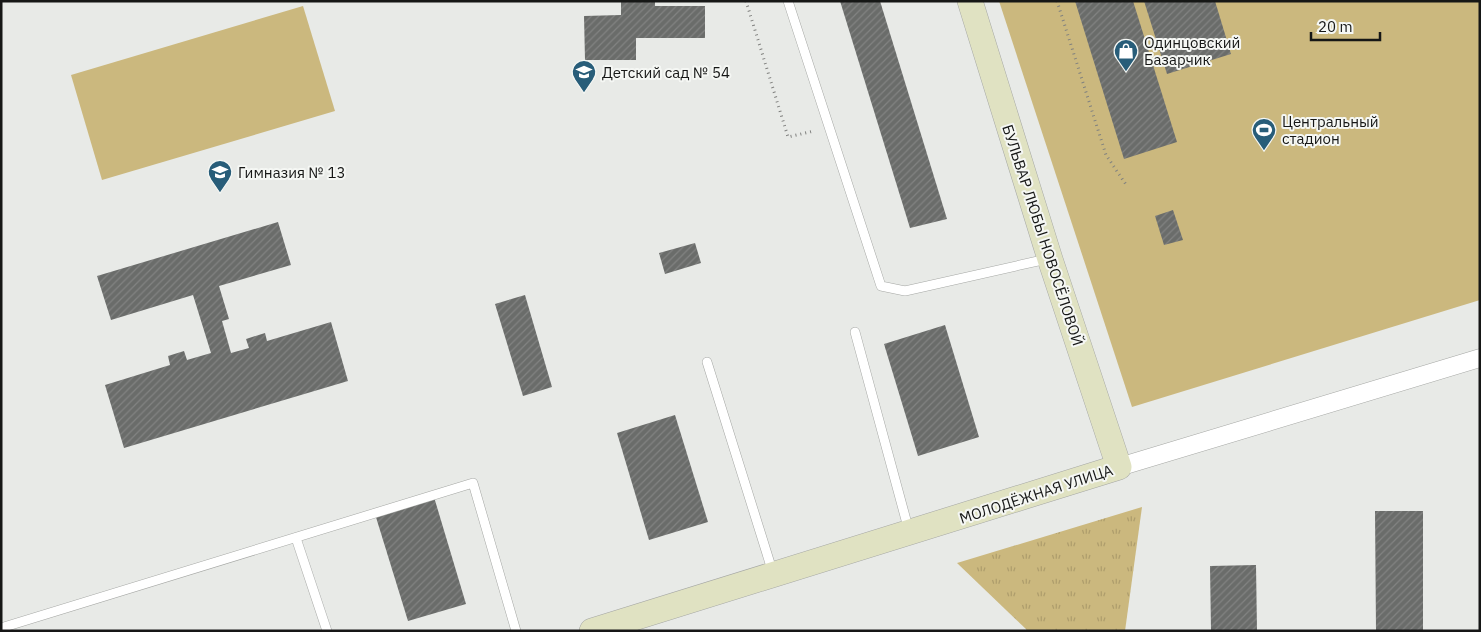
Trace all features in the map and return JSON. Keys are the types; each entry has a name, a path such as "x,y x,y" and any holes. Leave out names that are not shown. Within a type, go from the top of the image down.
{"street":[{"name":"БУЛЬВАР ЛЮБЫ НОВОСЁЛОВОЙ","path":"970,1 1050,259 1119,467"},
{"name":"МОЛОДЁЖНАЯ УЛИЦА","path":"592,631 910,534 1119,467 1480,358"}],"lane":[{"path":"788,1 881,286 905,291 1050,259"},
{"path":"855,332 910,534"},
{"path":"707,362 774,576"},
{"path":"1,628 473,483 516,631"},
{"path":"296,538 327,631"}],"path":[{"path":"746,1 788,137 829,127"},
{"path":"1057,1 1106,155 1127,186"}],"green space":[{"name":"Центральный стадион","path":"999,1 1480,1 1480,300 1132,407"},
{"path":"303,6 335,111 102,180 71,75"},
{"path":"1142,507 1125,631 1028,631 957,563"}],"building":[{"path":"621,1 655,1 655,6 705,6 705,38 636,38 636,60 585,60 584,16 621,15"},
{"path":"840,1 880,1 947,219 910,228"},
{"name":"Одинцовский Базарчик","path":"1075,1 1133,1 1177,142 1124,159"},
{"path":"1144,1 1215,1 1231,54 1167,74"},
{"path":"1173,210 1183,240 1164,245 1155,216"},
{"path":"278,222 291,265 219,286 229,319 222,321 231,353 249,348 246,339 265,333 267,341 331,322 348,381 124,448 105,385 170,365 168,356 184,351 187,360 211,353 193,295 111,320 97,276"},
{"path":"695,243 701,263 665,274 659,253"},
{"path":"525,295 552,387 523,396 495,304"},
{"path":"945,325 979,437 918,456 884,344"},
{"path":"675,415 708,522 649,540 617,433"},
{"path":"434,497 466,604 408,621 375,514"},
{"path":"1375,511 1423,511 1423,631 1376,631"},
{"path":"1256,565 1257,631 1211,631 1210,566"}],"place":[{"name":"Одинцовский Базарчик","path":"1126,72"},
{"name":"Детский сад № 54","path":"584,93"},
{"name":"Центральный стадион","path":"1264,151"},
{"name":"Гимназия № 13","path":"220,193"}]}
